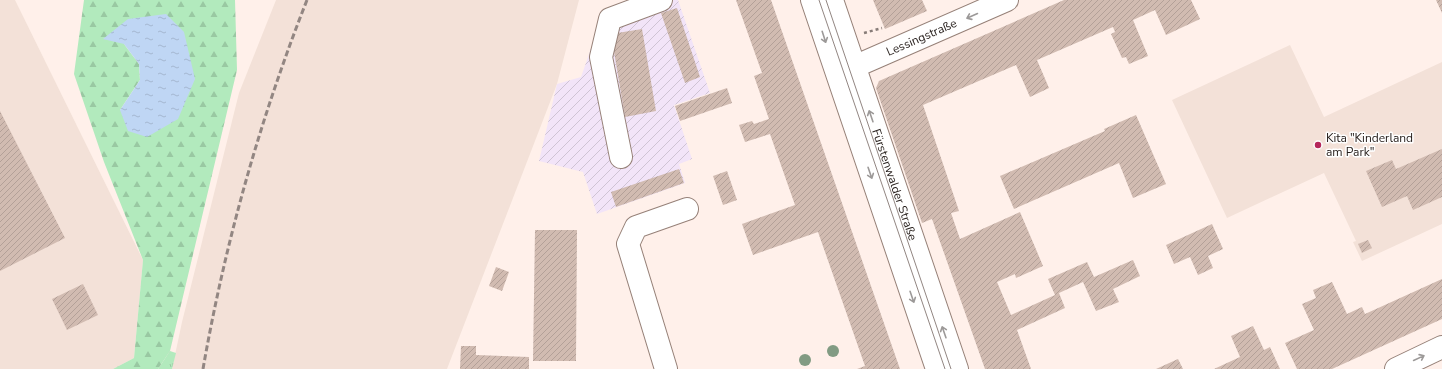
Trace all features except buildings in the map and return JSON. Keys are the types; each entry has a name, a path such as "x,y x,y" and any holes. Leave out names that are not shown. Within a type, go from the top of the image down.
{"street":[{"path":"621,157 601,57 610,18 661,0"},
{"name":"Fürstenwalder Straße","path":"812,0 845,71 957,369"},
{"name":"Fürstenwalder Straße","path":"832,0 845,71 937,369"},
{"name":"Lessingstraße","path":"845,71 1008,0"},
{"path":"666,369 628,244 636,227 686,209"},
{"path":"1396,369 1442,347"}],"shaded area":[{"path":"0,0 15,0 143,260 134,358 113,369 0,369"},
{"path":"276,0 579,0 557,84 447,369 172,369 182,322 239,93"},
{"path":"629,0 678,0 710,93 674,105 692,159 679,164 685,183 597,214 583,172 539,161 557,84 581,77 605,9"},
{"name":"Kita \"Kinderland am Park\"","path":"1290,45 1324,117 1442,62 1442,224 1362,261 1353,242 1356,241 1324,173 1227,218 1172,100"}],"green space":[{"path":"84,0 235,0 237,70 170,351 158,369 113,369 134,358 143,260 104,162 74,74","holes":["124,44 195,79 120,110 140,80 139,64"]},
{"path":"170,351 176,353 172,369 158,369"}],"water":[{"path":"166,14 184,32 195,79 178,119 147,137 128,131 120,110 140,80 139,64 124,44 103,39 128,19"}],"tram line":[{"path":"819,0 945,369"},
{"path":"826,0 951,369"}],"railway":[{"path":"203,369 233,228 259,136 307,0"}],"place":[{"name":"Kita \"Kinderland am Park\"","path":"1318,145"}]}
